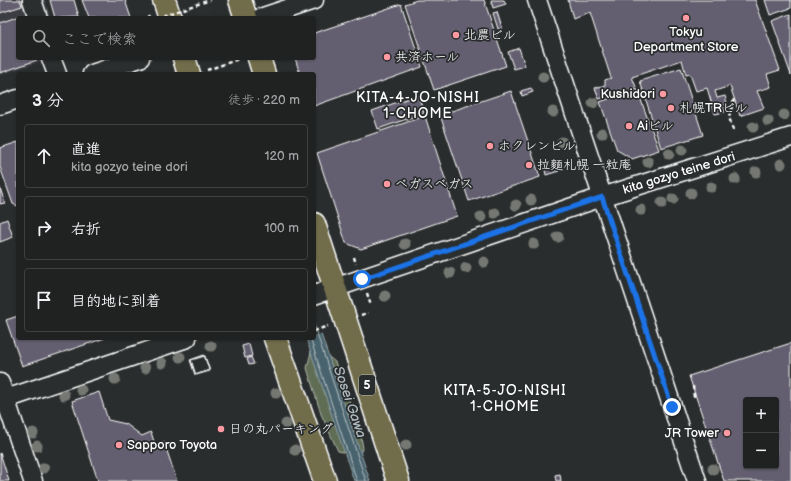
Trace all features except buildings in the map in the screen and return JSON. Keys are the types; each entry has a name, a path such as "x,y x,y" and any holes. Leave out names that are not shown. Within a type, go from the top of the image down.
{"highway":[{"path":"164,0 169,16"},
{"path":"240,0 245,16"},
{"path":"186,60 198,72"},
{"path":"250,60 262,72"},
{"name":"5","path":"316,241 322,293 398,481"},
{"path":"276,340 325,481"}],"street":[{"path":"32,0 37,16"},
{"path":"41,0 46,16"},
{"path":"266,16 314,0"},
{"path":"537,0 697,481"},
{"path":"52,60 56,72"},
{"path":"62,60 65,72"},
{"path":"98,72 134,60"},
{"path":"0,105 16,100"},
{"name":"kita gozyo teine dori","path":"322,293 602,197 791,137"},
{"path":"33,481 2,394 180,340"}],"path":[{"path":"162,16 210,0"},
{"path":"198,72 245,60"},
{"path":"733,130 729,117 734,99"},
{"path":"316,330 328,326"},
{"path":"693,386 694,398"}],"shaded area":[{"path":"0,0 45,0 50,16 16,16 16,60 46,60 0,75"}],"green space":[{"path":"313,344 335,362 360,431 363,448 358,456 338,451 321,414 307,368"}],"water":[{"path":"316,319 370,481 354,481 307,340 316,340"}],"pier":[{"path":"211,2 215,16 195,16 193,8"},
{"path":"212,60 231,60 233,66 215,72"},
{"path":"316,316 323,333 316,335"}],"place":[{"name":"Tokyu Department Store","path":"686,18"},
{"name":"北農ビル","path":"456,35"},
{"name":"共済ホール","path":"387,57"},
{"name":"Kushidori","path":"663,94"},
{"name":"札幌TRビル","path":"671,108"},
{"name":"Aiビル","path":"629,126"},
{"name":"ホクレンビル","path":"490,146"},
{"name":"拉麵札幌 一粒庵","path":"529,165"},
{"name":"ベガスベガス","path":"387,184"},
{"name":"日の丸パーキング","path":"221,429"},
{"name":"JR Tower","path":"727,433"},
{"name":"Sapporo Toyota","path":"119,445"}],"district":[{"name":"KITA-4-JO-NISHI 1-CHOME","path":"418,106"},
{"name":"KITA-5-JO-NISHI 1-CHOME","path":"505,398"}],"route":[{"path":"362,279 602,197 672,407"}],"water label":[{"name":"Sosei Gawa","path":"350,402"}]}
